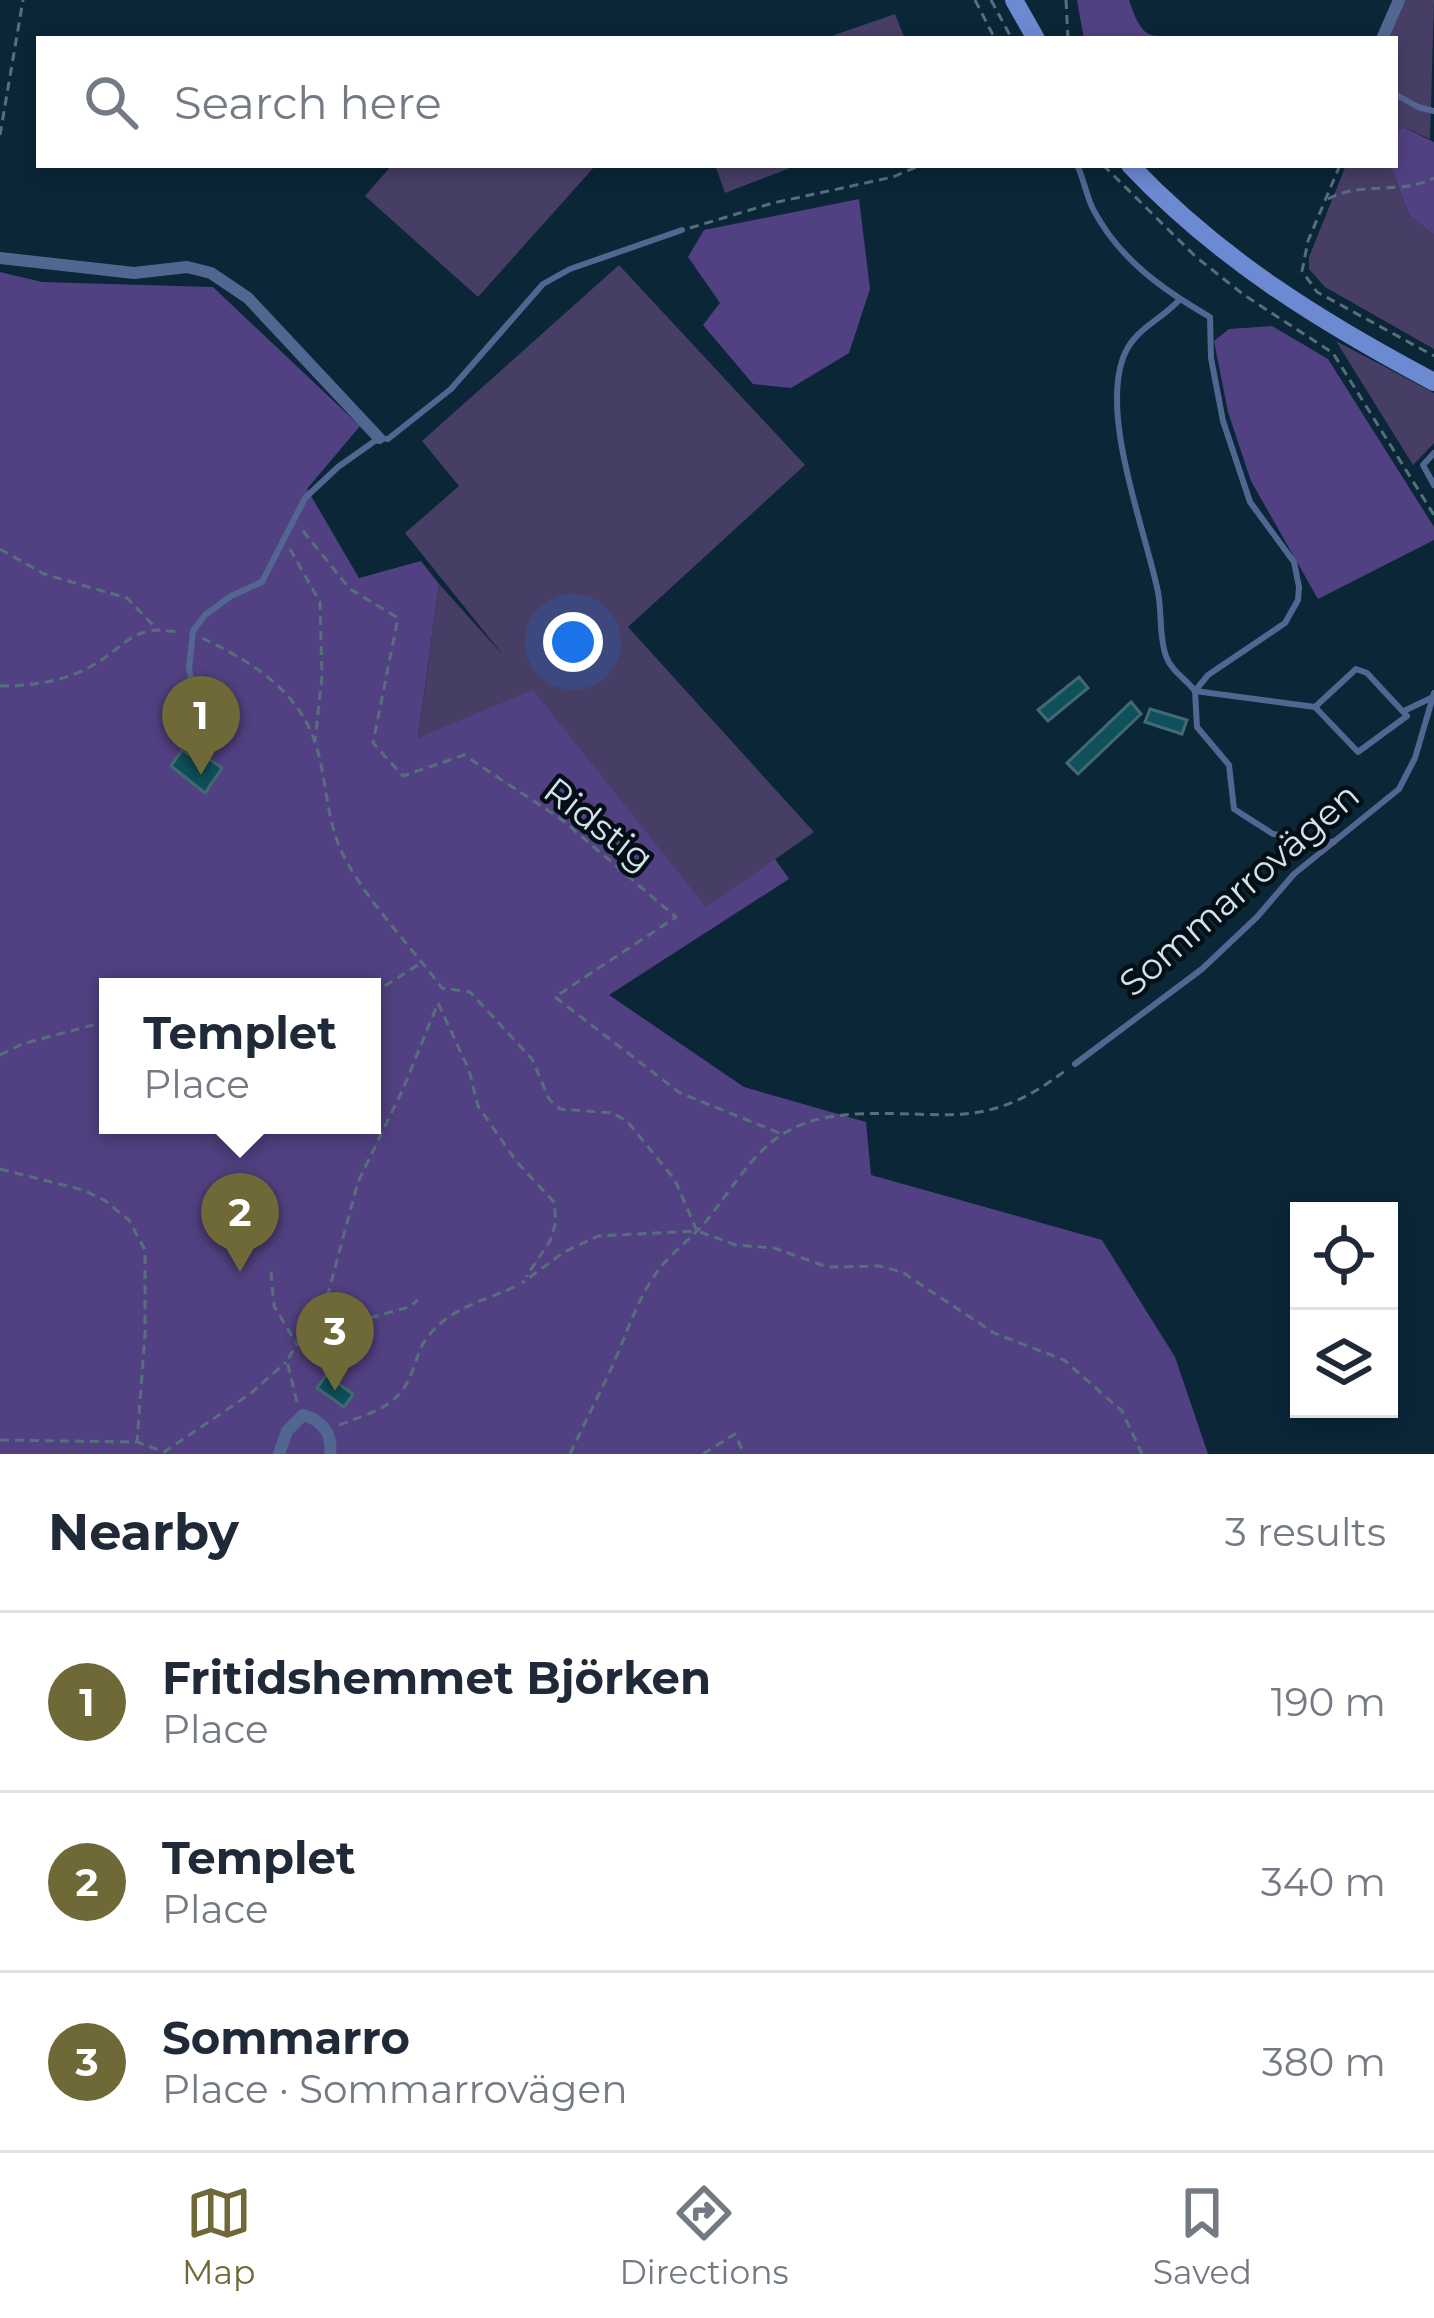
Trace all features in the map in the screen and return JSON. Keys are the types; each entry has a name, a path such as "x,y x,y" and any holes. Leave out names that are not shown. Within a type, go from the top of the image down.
{"main road":[{"path":"1013,0 1034,36"},
{"path":"1133,168 1190,224 1256,278 1329,325 1434,382"}],"street":[{"path":"1383,36 1399,0"},
{"path":"0,258 134,273 187,267 211,273 248,298 379,439"},
{"path":"279,1454 287,1432 303,1415 315,1418 326,1430 331,1454"}],"lane":[{"path":"1398,96 1434,111"},
{"path":"1078,168 1091,206 1118,245 1153,283 1210,316 1216,395 1229,441 1250,502 1294,562 1298,600 1285,623 1208,675 1195,691"},
{"path":"199,720 189,668 192,636 205,615 262,582 304,499 451,389 544,284 570,269 682,230"},
{"path":"1180,299 1149,322 1129,345 1118,395 1123,446 1158,592 1166,658 1195,691 1197,728 1229,765 1234,809 1273,834 1334,842"},
{"path":"1434,453 1423,465 1434,485"},
{"path":"1195,691 1315,707 1358,752 1406,719 1406,710 1367,673 1356,669 1315,707"},
{"path":"1406,710 1433,695"},
{"name":"Sommarrovägen","path":"1075,1064 1202,969 1287,880 1400,789 1415,758 1433,695"}],"path":[{"path":"0,135 23,0"},
{"path":"975,0 993,36"},
{"path":"991,0 1010,36"},
{"path":"1066,0 1068,36"},
{"path":"682,230 914,168"},
{"path":"1106,168 1196,257 1339,359 1434,515"},
{"path":"1339,168 1308,241 1302,271 1317,292 1434,356"},
{"path":"1326,200 1344,190 1416,187 1434,178"},
{"name":"Ridstig","path":"295,519 350,589 398,618 373,743 403,776 464,755 561,819 676,917 555,997 680,1094 782,1134"},
{"path":"285,538 320,602 322,676 315,742"},
{"path":"0,549 44,574 127,598 155,627 192,636 264,671 290,695 315,742 339,845 374,900 442,988 470,992 532,1059 549,1099 560,1109 612,1113 628,1121 675,1180 697,1231"},
{"path":"0,686 34,685 85,669 155,627"},
{"path":"381,988 423,962"},
{"path":"0,1440 137,1442 166,1453 250,1394 287,1361 321,1320 358,1182 403,1089 442,988"},
{"path":"437,1004 469,1070 478,1106 516,1161 554,1202 556,1222 550,1241 522,1283"},
{"path":"0,1055 22,1044 99,1023"},
{"path":"570,1454 657,1271 697,1231 758,1150 782,1134 821,1119 856,1114 950,1116 997,1109 1020,1102 1075,1064"},
{"path":"0,1169 104,1199 129,1220 145,1250 137,1442"},
{"path":"326,1430 389,1406 408,1383 430,1333 465,1304 492,1299 563,1252 598,1236 697,1231 736,1245 774,1248 828,1267 879,1266 902,1272 994,1333 1064,1360 1122,1412 1142,1454"},
{"path":"271,1272 274,1306 297,1344"},
{"path":"310,1334 410,1307 418,1300"},
{"path":"287,1361 303,1415"},
{"path":"703,1454 735,1434 744,1454"}],"shaded area":[{"path":"1077,0 1129,0 1146,32 1166,36 1083,36"},
{"path":"1403,0 1434,0 1430,139 1403,127 1398,130 1398,36 1388,36"},
{"path":"895,14 904,36 832,36"},
{"path":"1403,127 1434,142 1434,235 1409,215 1391,168 1398,168 1398,130"},
{"path":"389,168 593,168 478,297 365,196"},
{"path":"716,168 790,168 725,193"},
{"path":"1345,168 1391,168 1409,215 1434,235 1434,349 1325,287 1309,269 1309,257"},
{"path":"859,199 870,289 849,353 791,388 753,384 703,325 720,303 688,257 704,230"},
{"path":"619,265 805,465 628,627 814,832 706,908 533,691 418,739 439,584 503,655 405,533 459,486 422,441"},
{"path":"0,272 42,282 213,287 360,426 307,489 359,578 421,561 439,584 418,738 533,690 706,907 775,859 789,879 609,995 744,1087 866,1122 871,1175 1102,1240 1175,1357 1208,1454 0,1454"},
{"path":"1272,326 1328,359 1434,527 1434,540 1318,599 1251,481 1228,412 1214,341 1229,329"},
{"path":"1336,341 1434,393 1434,443 1413,465"}],"building":[{"path":"1079,677 1088,688 1048,721 1038,710"},
{"path":"1131,702 1141,714 1078,774 1067,763"},
{"path":"1150,709 1187,720 1182,734 1145,722"},
{"path":"182,750 205,765 209,759 222,768 205,793 171,766"},
{"path":"326,1375 353,1394 344,1407 317,1388"}],"place":[{"name":"Fritidshemmet Björken","path":"201,775"},
{"name":"Templet","path":"240,1272"},
{"name":"Sommarro","path":"335,1391"}]}
